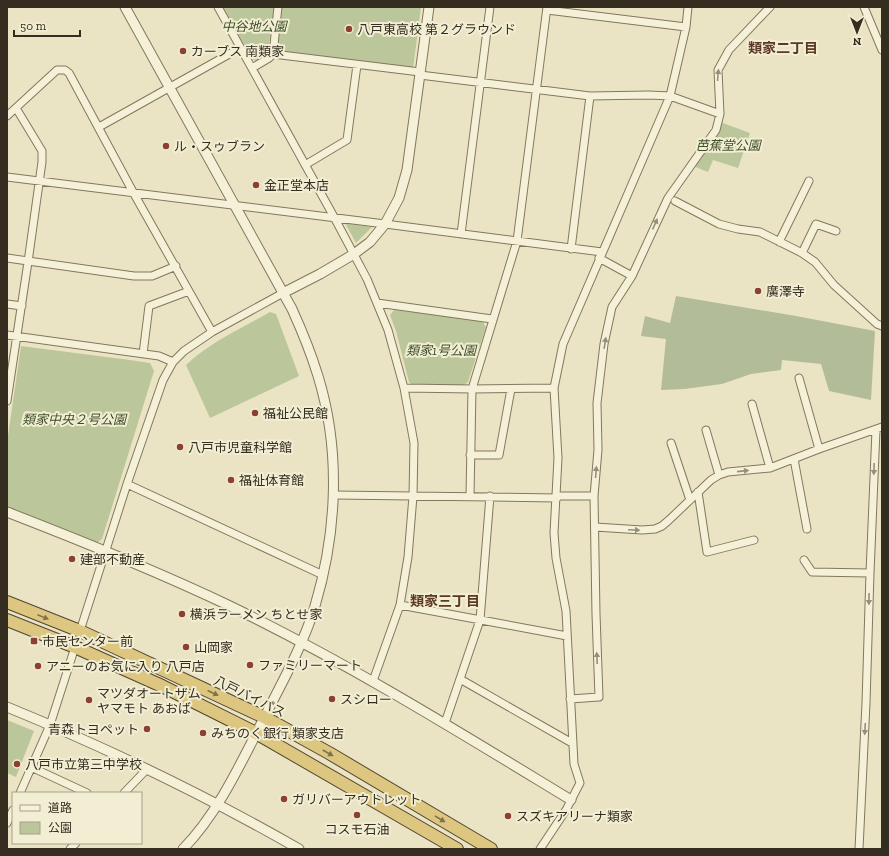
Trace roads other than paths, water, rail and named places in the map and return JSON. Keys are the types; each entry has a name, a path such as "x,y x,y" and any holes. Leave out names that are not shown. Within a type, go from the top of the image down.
{"highway":[{"name":"八戸バイパス","path":"7,602 80,631 264,717 329,753 491,849"},
{"path":"7,620 75,647 162,686 256,733 457,849"}],"street":[{"path":"125,7 292,309 306,341 318,378 329,425 332,453 334,495 330,536 315,607 301,643 256,733 217,805 183,849"},
{"path":"218,7 354,254 388,330 404,388 414,443 413,496 408,557 400,605 373,681"},
{"path":"252,68 273,54 278,7"},
{"path":"80,631 127,484 163,380 173,362 184,351 212,332 354,254 370,242 385,224 399,198 407,170 429,7"},
{"path":"461,234 490,7"},
{"path":"540,849 566,810 580,783 574,764 566,636 566,611 556,558 554,533 558,458 554,388 563,344 587,290 600,255 670,96 686,27 688,7"},
{"path":"570,699 599,697 594,496 598,450 597,402 604,344 612,307 632,276 668,198 716,130 720,114 718,70 728,50 770,7"},
{"path":"864,7 882,50"},
{"path":"470,496 472,389 492,319 517,241 547,8 686,27"},
{"path":"99,127 240,48"},
{"path":"273,54 590,96 670,96 720,114"},
{"path":"305,165 347,140 357,65"},
{"path":"7,116 58,70 66,70 69,73 133,192 212,332"},
{"path":"571,249 590,96"},
{"path":"7,401 22,306 42,151 16,108"},
{"path":"7,177 334,217 571,249 600,255 632,276"},
{"path":"779,242 809,181"},
{"path":"675,201 720,224 738,230 760,232 802,253 815,262 834,284 877,324 882,326"},
{"path":"802,253 816,224 836,231"},
{"path":"7,258 134,276 152,276 176,266"},
{"path":"143,354 149,306 189,290"},
{"path":"377,303 492,319"},
{"path":"7,304 22,306"},
{"path":"7,335 159,356 173,362"},
{"path":"799,378 819,449"},
{"path":"404,388 554,388"},
{"path":"470,455 500,455 511,389"},
{"path":"752,404 770,468"},
{"path":"595,527 629,530 655,529 670,520 698,492 719,475 728,472 770,468 819,449 879,429 870,573 859,849"},
{"path":"706,430 719,475"},
{"path":"671,443 690,500"},
{"path":"794,459 806,529"},
{"path":"127,484 323,574"},
{"path":"698,492 707,552 754,540"},
{"path":"334,495 594,496"},
{"path":"445,723 480,620 490,496"},
{"path":"7,512 106,550 231,607 373,681 571,800"},
{"path":"804,560 812,572 870,573"},
{"path":"400,605 566,636"},
{"path":"20,792 50,725 75,647"},
{"path":"460,679 572,744"},
{"path":"7,707 147,768 296,848"},
{"path":"31,767 85,792"},
{"path":"125,792 147,768"},
{"path":"7,823 12,812"}],"place":[{"name":"八戸東高校 第２グラウンド","path":"349,29"},
{"name":"カーブス 南類家","path":"183,51"},
{"name":"ル・スゥブラン","path":"166,146"},
{"name":"金正堂本店","path":"256,185"},
{"name":"廣澤寺","path":"758,291"},
{"name":"福祉公民館","path":"255,413"},
{"name":"八戸市児童科学館","path":"180,447"},
{"name":"福祉体育館","path":"231,480"},
{"name":"建部不動産","path":"72,559"},
{"name":"横浜ラーメン ちとせ家","path":"182,614"},
{"name":"市民センター前","path":"34,641"},
{"name":"山岡家","path":"186,647"},
{"name":"ファミリーマート","path":"250,665"},
{"name":"アニーのお気に入り 八戸店","path":"38,666"},
{"name":"スシロー","path":"332,699"},
{"name":"マツダオートザム ヤマモト あおば","path":"89,700"},
{"name":"青森トヨペット","path":"147,729"},
{"name":"みちのく銀行 類家支店","path":"203,733"},
{"name":"八戸市立第三中学校","path":"17,764"},
{"name":"ガリバーアウトレット","path":"284,799"},
{"name":"コスモ石油","path":"357,815"},
{"name":"スズキアリーナ類家","path":"508,816"}],"district":[{"name":"類家二丁目","path":"783,48"},
{"name":"類家三丁目","path":"445,601"}],"park label":[{"name":"中谷地公園","path":"254,26"},
{"name":"芭蕉堂公園","path":"728,145"},
{"name":"類家1号公園","path":"441,350"},
{"name":"類家中央２号公園","path":"74,419"}]}
